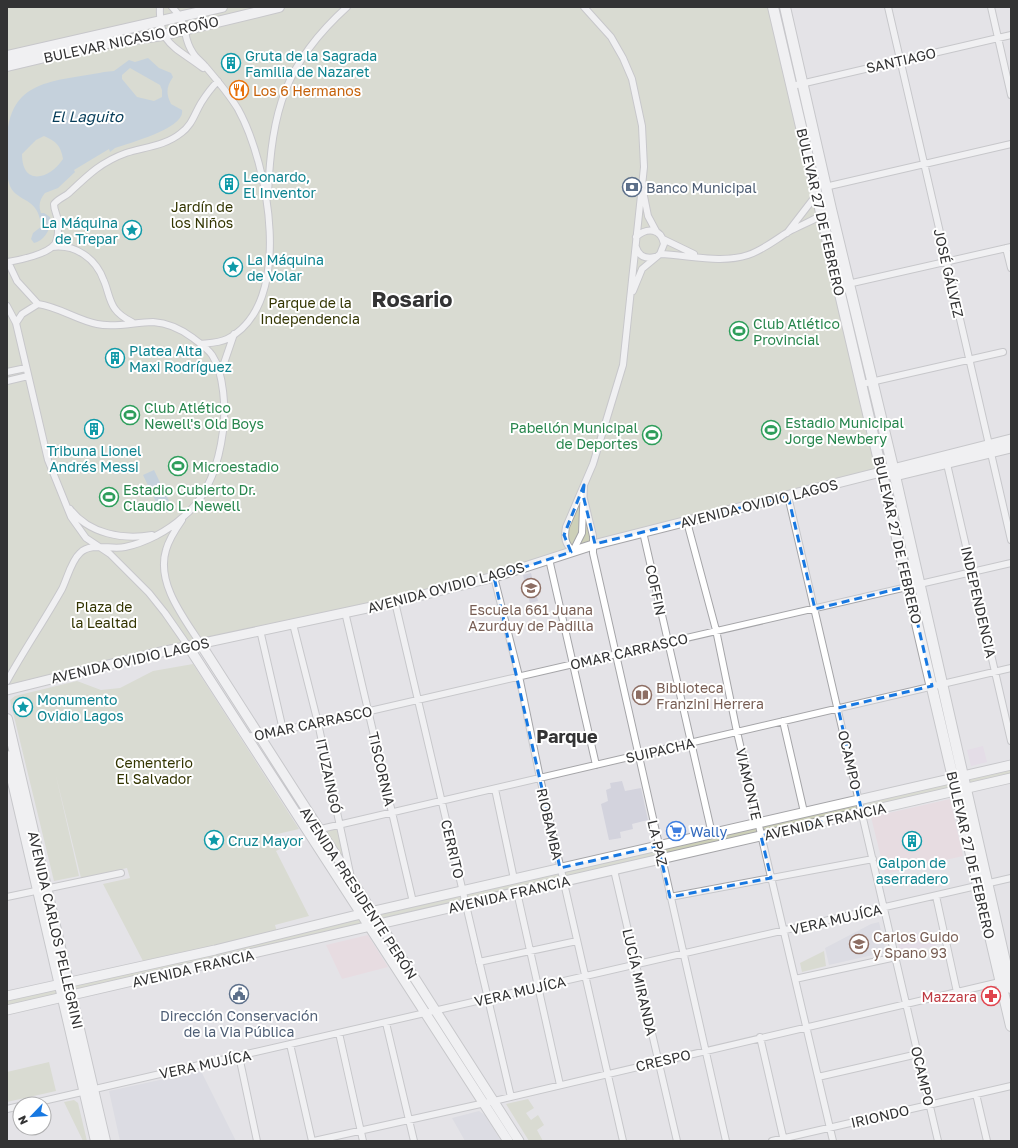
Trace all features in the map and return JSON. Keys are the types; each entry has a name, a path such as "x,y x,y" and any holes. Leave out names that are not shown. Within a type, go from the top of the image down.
{"main road":[{"name":"BULEVAR NICASIO OROÑO","path":"7,56 159,20 222,7"},
{"name":"BULEVAR NICASIO OROÑO","path":"7,66 100,44 163,35 279,7"},
{"name":"BULEVAR 27 DE FEBRERO","path":"773,7 882,472 914,585"},
{"name":"BULEVAR 27 DE FEBRERO","path":"786,7 831,209 894,472 914,585 936,685 983,885 1008,982 1011,1026"},
{"path":"882,472 894,472 947,464 990,449 1011,439"},
{"path":"894,472 990,449 1011,448"},
{"name":"AVENIDA OVIDIO LAGOS","path":"7,690 200,643 395,602 494,577 593,545 882,472"},
{"name":"AVENIDA PRESIDENTE PERÓN","path":"200,643 519,1141"},
{"name":"AVENIDA PRESIDENTE PERÓN","path":"188,646 508,1141"},
{"name":"AVENIDA CARLOS PELLEGRINI","path":"7,719 16,794"},
{"name":"AVENIDA CARLOS PELLEGRINI","path":"7,756 43,890 89,1089 105,1141"},
{"name":"AVENIDA FRANCIA","path":"7,996 215,950 361,914 1011,765"},
{"name":"AVENIDA FRANCIA","path":"7,1010 1011,778"},
{"path":"313,927 311,935 315,939"},
{"path":"215,950 215,962"},
{"name":"AVENIDA CARLOS PELLEGRINI","path":"89,1089 96,1141"}],"street":[{"path":"160,7 159,20 163,35 167,42 212,75"},
{"path":"172,7 180,16 189,47 193,54 218,81 238,110 245,125 263,180 268,205"},
{"path":"200,344 226,339 234,334 255,311 270,260 268,205 269,170 274,126 281,100 292,74 317,37 347,7"},
{"path":"584,7 611,37 623,58 632,79 642,126 644,167 643,190 635,247 632,294 623,365 593,464 584,485 566,527 564,535 565,542 573,551 582,533 584,485"},
{"name":"JOSÉ GÁLVEZ","path":"888,7 1011,540"},
{"path":"991,7 1011,95"},
{"name":"SANTIAGO","path":"792,86 1011,35"},
{"path":"52,247 57,238 58,223 54,204 58,200 68,194 88,174 100,166 128,153 156,146 181,133 192,123 200,104 218,81"},
{"path":"787,233 812,203 817,193 826,185 1011,144"},
{"path":"643,190 648,216 656,231 663,239 698,256"},
{"path":"635,247 641,256 648,258 658,256 698,256 719,260 748,255 765,248 787,233 822,216 831,209"},
{"path":"636,237 649,229 656,231"},
{"path":"632,294 642,268 658,256 664,244 663,239"},
{"path":"8,259 26,258 52,247 62,246 71,248 91,259 99,269 115,309 121,316 132,322"},
{"path":"839,286 1009,247 1011,268"},
{"path":"7,271 8,259"},
{"path":"8,259 17,281 38,304 49,306 97,324 132,322 168,324 181,329 211,353 220,374 224,406 222,441 215,468 203,493 192,509 183,518 173,534 165,552 165,573 170,592 177,607 200,643"},
{"path":"16,324 22,314 38,304"},
{"path":"7,306 16,324 48,460 63,500 78,530 86,538 101,547 149,593 166,613 188,646"},
{"path":"220,374 227,349 234,334"},
{"path":"862,384 1003,352"},
{"path":"7,372 26,368"},
{"path":"7,381 28,376"},
{"name":"INDEPENDENCIA","path":"947,464 1011,741"},
{"name":"LA PAZ","path":"583,495 593,536 593,553 617,654 658,846 726,1141"},
{"name":"OCAMPO","path":"788,496 938,1141"},
{"path":"63,500 80,520 105,533 134,536 157,534"},
{"path":"7,681 63,587 78,554 83,550 101,547 123,548 157,534 183,518"},
{"name":"VIAMONTE","path":"688,522 716,630 737,732 833,1141"},
{"name":"COFFIN","path":"643,532 712,834"},
{"path":"549,559 596,765"},
{"name":"OMAR CARRASCO","path":"247,738 318,723 1011,563"},
{"name":"RIOBAMBA","path":"494,577 519,676 560,868 623,1141"},
{"name":"CERRITO","path":"395,602 511,1097"},
{"name":"TISCORNIA","path":"344,612 369,711 413,902"},
{"name":"ITUZAINGÓ","path":"293,624 318,723 339,826 353,883"},
{"path":"260,630 283,730"},
{"name":"SUIPACHA","path":"308,832 1011,668"},
{"path":"783,721 804,812"},
{"path":"495,789 514,879"},
{"path":"670,897 873,859"},
{"name":"LUCÍA MIRANDA","path":"614,870 677,1141"},
{"path":"7,897 121,873"},
{"name":"VERA MUJÍCA","path":"52,1098 426,1014 1011,878"},
{"path":"517,892 560,1085"},
{"path":"936,896 957,992"},
{"path":"479,962 577,941"},
{"path":"795,980 896,957"},
{"name":"CRESPO","path":"313,1141 494,1101 806,1026 1008,982"},
{"path":"386,1023 414,1141"},
{"path":"339,1033 363,1141"},
{"path":"760,1037 784,1140"},
{"path":"290,1044 313,1141"},
{"path":"818,1077 918,1054"},
{"path":"239,1056 257,1141"},
{"name":"IRIONDO","path":"772,1141 784,1140 930,1104 1011,1086"},
{"path":"976,1094 987,1141"}],"highlighted area":[{"path":"584,485 583,495 595,544 788,496 815,609 909,586 932,686 838,708 862,812 761,836 771,878 670,897 658,846 560,868 494,577 571,552 564,535"}],"shaded area":[{"name":"Escuela 661 Juana Azurduy de Padilla","path":"531,573 538,601 530,603 523,575"},
{"path":"983,746 987,762 971,766 967,750"},
{"path":"622,781 625,791 641,788 648,820 632,824 633,829 620,832 621,838 609,840 601,804 608,801 606,790 611,788 610,783"},
{"path":"950,799 963,856 885,874 871,817"},
{"name":"Carlos Guido y Spano 93","path":"879,922 886,952 829,965 825,948 871,924"},
{"path":"917,932 918,936 933,932 936,946 900,953 897,937"},
{"path":"368,935 388,967 342,979 326,945"},
{"path":"201,1071 236,1141 120,1141 109,1091"},
{"path":"479,1111 485,1115 501,1141 465,1141 452,1118"}],"green space":[{"name":"Parque de la Independencia","path":"7,7 773,7 882,472 687,522 494,577 7,690"},
{"name":"Cementerio El Salvador","path":"193,664 299,829 273,835 280,849 276,851 309,916 275,925 277,932 143,961 103,884 130,878 127,868 81,878 56,776 79,876 54,881 10,700 15,696 77,681 101,690 120,688 153,671"},
{"path":"7,719 69,982 1011,765 1011,778 7,1010 7,996 60,985 7,756"},
{"path":"336,828 338,829 345,863 324,831"},
{"path":"824,951 826,966 802,972 800,963"},
{"path":"49,1062 56,1091 34,1096 12,1096 12,1101 7,1102 7,1072"},
{"path":"528,1099 534,1108 526,1113 531,1120 538,1115 544,1125 537,1130 543,1141 529,1141 506,1104"},
{"path":"74,1100 78,1103 87,1141 83,1141 64,1102"}],"water":[{"name":"El Laguito","path":"148,58 159,68 171,73 173,77 168,87 168,97 171,104 182,110 181,117 167,129 156,134 115,148 110,152 109,149 74,170 75,172 58,188 45,193 40,205 41,213 44,213 50,217 51,221 49,229 44,237 38,242 34,243 31,239 33,233 42,226 38,214 29,202 12,190 7,176 9,122 15,106 25,95 37,87 68,78 114,71 129,60 135,62","holes":["130,68 160,85 162,97 154,101 137,97 122,79 122,75","44,136 57,144 63,159 51,172 44,175 31,175 26,171 23,164 22,154 36,140"]},
{"path":"154,470 171,505 160,510 143,475"}],"place":[{"name":"Gruta de la Sagrada Familia de Nazaret","path":"231,63"},
{"name":"Los 6 Hermanos","path":"239,90"},
{"name":"Leonardo, El Inventor","path":"229,184"},
{"name":"Banco Municipal","path":"632,187"},
{"name":"La Máquina de Trepar","path":"132,230"},
{"name":"La Máquina de Volar","path":"233,267"},
{"name":"Club Atlético Provincial","path":"739,331"},
{"name":"Platea Alta Maxi Rodríguez","path":"115,358"},
{"name":"Club Atlético Newell's Old Boys","path":"130,415"},
{"name":"Tribuna Lionel Andrés Messi","path":"94,429"},
{"name":"Estadio Municipal Jorge Newbery","path":"771,430"},
{"name":"Pabellón Municipal de Deportes","path":"652,435"},
{"name":"Microestadio","path":"178,466"},
{"name":"Estadio Cubierto Dr. Claudio L. Newell","path":"109,497"},
{"name":"Escuela 661 Juana Azurduy de Padilla","path":"531,588"},
{"name":"Biblioteca Franzini Herrera","path":"642,695"},
{"name":"Monumento Ovidio Lagos","path":"23,707"},
{"name":"Wally","path":"676,831"},
{"name":"Cruz Mayor","path":"214,840"},
{"name":"Galpon de aserradero","path":"912,841"},
{"name":"Carlos Guido y Spano 93","path":"859,944"},
{"name":"Dirección Conservación de la Via Pública","path":"239,994"},
{"name":"Mazzara","path":"991,996"}],"district":[{"name":"Rosario","path":"412,298"},
{"name":"Parque","path":"567,736"}],"park label":[{"name":"Jardín de los Niños","path":"202,214"},
{"name":"Plaza de la Lealtad","path":"104,614"}]}
